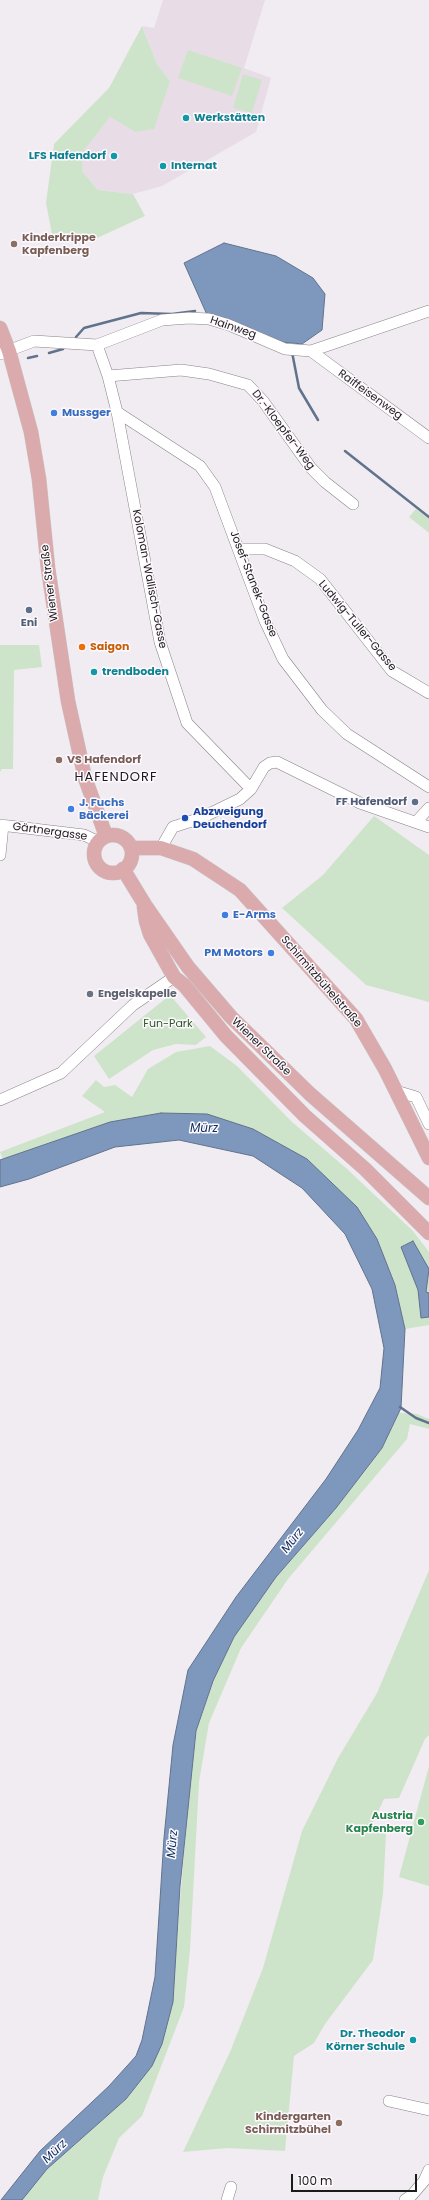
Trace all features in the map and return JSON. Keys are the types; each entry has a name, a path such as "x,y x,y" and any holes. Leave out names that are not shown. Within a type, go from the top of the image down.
{"main road":[{"name":"Wiener Straße","path":"0,328 5,352 30,432 39,479 49,575 68,701 85,778 103,839"},
{"path":"116,835 123,837 131,848 131,860 123,870 111,872 100,867 95,855 103,839 116,835"},
{"path":"131,848 164,848"},
{"name":"Schirmitzbühelstraße","path":"164,848 193,859 240,890 356,1019 396,1091 429,1158"},
{"name":"Wiener Straße","path":"123,870 188,968 231,1017 310,1094 429,1198"},
{"path":"145,905 144,912 150,934 174,976 184,984 226,1036 299,1110 365,1169 429,1233"}],"street":[{"name":"Hainweg","path":"5,352 34,341 97,345 162,320 209,318 289,350 311,351 429,311"},
{"name":"Koloman-Wallisch-Gasse","path":"97,345 108,376 117,412 160,642 186,723 251,788"},
{"name":"Raiffeisenweg","path":"311,351 429,438"},
{"name":"Dr.-Kloepfer-Weg","path":"108,376 181,370 209,374 248,385 263,401 311,468 325,482 353,504"},
{"name":"Josef-Stanek-Gasse","path":"117,412 200,466 215,487 265,621 283,659 301,685 322,710 347,734 429,787"},
{"name":"Ludwig-Tuller-Gasse","path":"239,549 265,550 295,561 320,579 392,671 429,693"},
{"path":"164,848 173,827 215,812 240,799 251,788 264,767 270,763 277,762 360,802 400,818 417,821 429,827"},
{"path":"417,821 429,808"},
{"name":"Gärtnergasse","path":"1,825 84,835 103,839"},
{"path":"0,855 1,825"},
{"path":"0,1099 61,1073 132,1005 174,976"},
{"path":"396,1091 416,1097 429,1124"},
{"path":"389,2101 429,2110"},
{"path":"413,2198 429,2170"},
{"path":"227,2200 231,2187"}],"shaded area":[{"path":"163,0 265,0 244,68 271,78 256,132 162,186 133,194 98,190 83,172 80,154 110,117 135,132 170,81 157,64 142,26 154,28"}],"green space":[{"path":"142,26 157,64 170,81 154,129 135,132 110,117 81,154 83,172 98,190 133,194 145,216 84,244 52,234 46,203 54,144 109,88"},
{"path":"188,50 242,68 232,96 178,78"},
{"path":"243,74 262,80 252,113 233,108"},
{"path":"416,509 429,518 429,533 409,517"},
{"path":"0,645 39,645 42,667 14,670 13,769 2,769 0,772"},
{"path":"374,816 429,855 429,1002 366,985 282,908 323,875"},
{"name":"Fun-Park","path":"170,995 206,1037 196,1045 176,1044 153,1050 109,1079 94,1056"},
{"path":"210,1046 237,1066 292,1122 346,1168 413,1231 429,1252 429,1325 405,1329 395,1285 377,1239 307,1159 110,1122 3,1159 0,1152 105,1112 82,1096 96,1080 104,1087 115,1085 132,1097 148,1069 176,1052"},
{"path":"399,1413 417,1414 429,1419 429,1429 410,1424 407,1439 288,1579 241,1648 209,1723 199,1782 190,1950 184,2007 142,2116 119,2138 103,2177 98,2200 22,2200 47,2169 126,2099 152,2066 177,1942 188,1799 196,1731 213,1681 234,1637 276,1577 336,1508 382,1448"},
{"path":"429,1570 429,1735 425,1739 399,1798 384,1799 371,1827 386,1834 383,1894 373,1960 325,2024 314,2043 294,2056 285,2151 227,2148 183,2152 230,2052 263,1968 302,1831 338,1758 377,1693"},
{"name":"Austria Kapfenberg","path":"429,1766 429,1886 399,1877"}],"water":[{"path":"224,243 276,256 313,278 325,294 322,330 302,344 283,342 208,317 184,263"},
{"name":"Mürz","path":"161,1113 207,1114 253,1129 307,1159 357,1207 377,1239 395,1285 405,1329 401,1408 382,1448 336,1508 276,1577 234,1637 213,1681 196,1731 180,1886 173,2002 162,2044 152,2066 126,2099 47,2169 22,2200 1,2200 40,2151 109,2086 136,2056 142,2040 155,1977 164,1838 173,1745 188,1670 236,1597 326,1479 358,1430 380,1388 384,1348 372,1289 345,1234 302,1188 253,1156 179,1140 115,1147 29,1179 0,1187 0,1160 110,1122"},
{"path":"413,1241 429,1269 426,1292 429,1293 429,1317 421,1318 418,1290 401,1247"}],"waterway":[{"path":"76,337 84,328 141,313 172,314 195,311"},
{"path":"49,353 63,349"},
{"path":"292,352 299,388 318,420"},
{"path":"28,358 37,356"},
{"path":"345,451 429,517"},
{"path":"400,1407 416,1418 429,1423"}],"place":[{"name":"Werkstätten","path":"186,118"},
{"name":"LFS Hafendorf","path":"114,156"},
{"name":"Internat","path":"163,166"},
{"name":"Kinderkrippe Kapfenberg","path":"14,244"},
{"name":"Mussger","path":"54,413"},
{"name":"Eni","path":"29,610"},
{"name":"Saigon","path":"82,647"},
{"name":"trendboden","path":"94,672"},
{"name":"VS Hafendorf","path":"59,760"},
{"name":"FF Hafendorf","path":"415,802"},
{"name":"J. Fuchs Bäckerei","path":"71,809"},
{"name":"Abzweigung Deuchendorf","path":"185,818"},
{"name":"E-Arms","path":"225,915"},
{"name":"PM Motors","path":"271,953"},
{"name":"Engelskapelle","path":"90,994"},
{"name":"Austria Kapfenberg","path":"421,1822"},
{"name":"Dr. Theodor Körner Schule","path":"413,2040"},
{"name":"Kindergarten Schirmitzbühel","path":"339,2123"}],"district":[{"name":"HAFENDORF","path":"116,778"}]}
